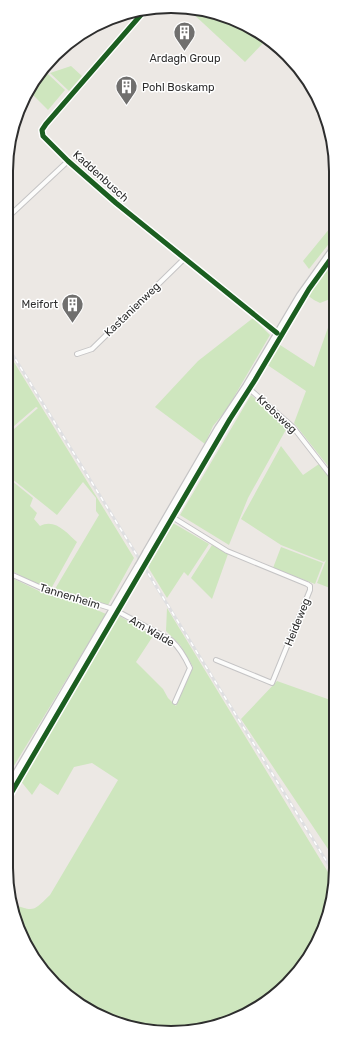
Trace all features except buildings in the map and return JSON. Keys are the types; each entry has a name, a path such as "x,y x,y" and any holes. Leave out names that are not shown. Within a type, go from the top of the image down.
{"main road":[{"path":"13,778 169,515 218,428 246,386 300,295 329,254"}],"street":[{"name":"Kaddenbusch","path":"140,16 43,128 43,136 68,161 116,203 277,333"},
{"path":"13,212 68,161"},
{"name":"Kastanienweg","path":"77,354 92,349 184,259"},
{"name":"Krebsweg","path":"246,386 293,427 329,473"},
{"name":"Heideweg","path":"169,515 227,551 310,586 310,590 272,683 216,660"},
{"name":"Tannenheim","path":"13,575 46,590 81,599 113,610"},
{"name":"Am Walde","path":"113,610 171,640 179,647 190,668 176,702"}],"green space":[{"path":"194,14 222,21 241,29 263,43 245,62"},
{"path":"71,66 82,76 69,91 50,73"},
{"path":"48,74 65,90 48,110 33,95"},
{"path":"329,229 329,244 309,269 303,261"},
{"path":"329,264 329,299 320,303 307,295"},
{"path":"253,318 270,335 227,409 213,426 205,444 155,407 198,361"},
{"path":"329,325 329,467 294,423 306,391 266,364 277,343 314,367"},
{"path":"13,360 134,558 108,605 55,589 99,515 96,511 96,498 83,482 57,515 13,480 13,430 38,408 36,407 13,427"},
{"path":"251,395 288,426 248,498 229,545 180,515"},
{"path":"281,446 303,475 319,464 329,477 329,588 317,583 326,560 324,562 281,545 241,519"},
{"path":"13,482 33,498 30,506 37,513 34,519 40,526 45,524 56,525 77,542 52,587 37,584 13,572"},
{"path":"173,523 209,544 188,576 184,572 167,598 148,567"},
{"path":"212,545 228,554 212,599 191,578"},
{"path":"281,547 323,563 315,584 273,568"},
{"path":"13,578 41,592 79,602 106,614 13,767"},
{"path":"167,608 329,874 324,909 313,938 302,956 283,980 259,999 241,1010 212,1021 181,1026 150,1025 130,1021 101,1010 83,999 59,980 40,956 29,938 17,905 30,909 34,908 41,904 50,895 118,780 92,763 74,767 58,795 40,783 32,795 19,779 116,614 153,636 136,662 163,689 168,698 176,706 193,667 180,645 166,631"},
{"path":"277,681 329,700 329,851 241,719"}],"railway":[{"path":"13,355 329,865"}],"cycle path":[{"path":"140,16 46,124 42,130 43,136 68,161 116,203 277,333"},
{"path":"13,790 230,419 309,289 329,261"}],"place":[{"name":"Ardagh Group","path":"185,52"},
{"name":"Pohl Boskamp","path":"126,106"},
{"name":"Meifort","path":"73,324"}]}
